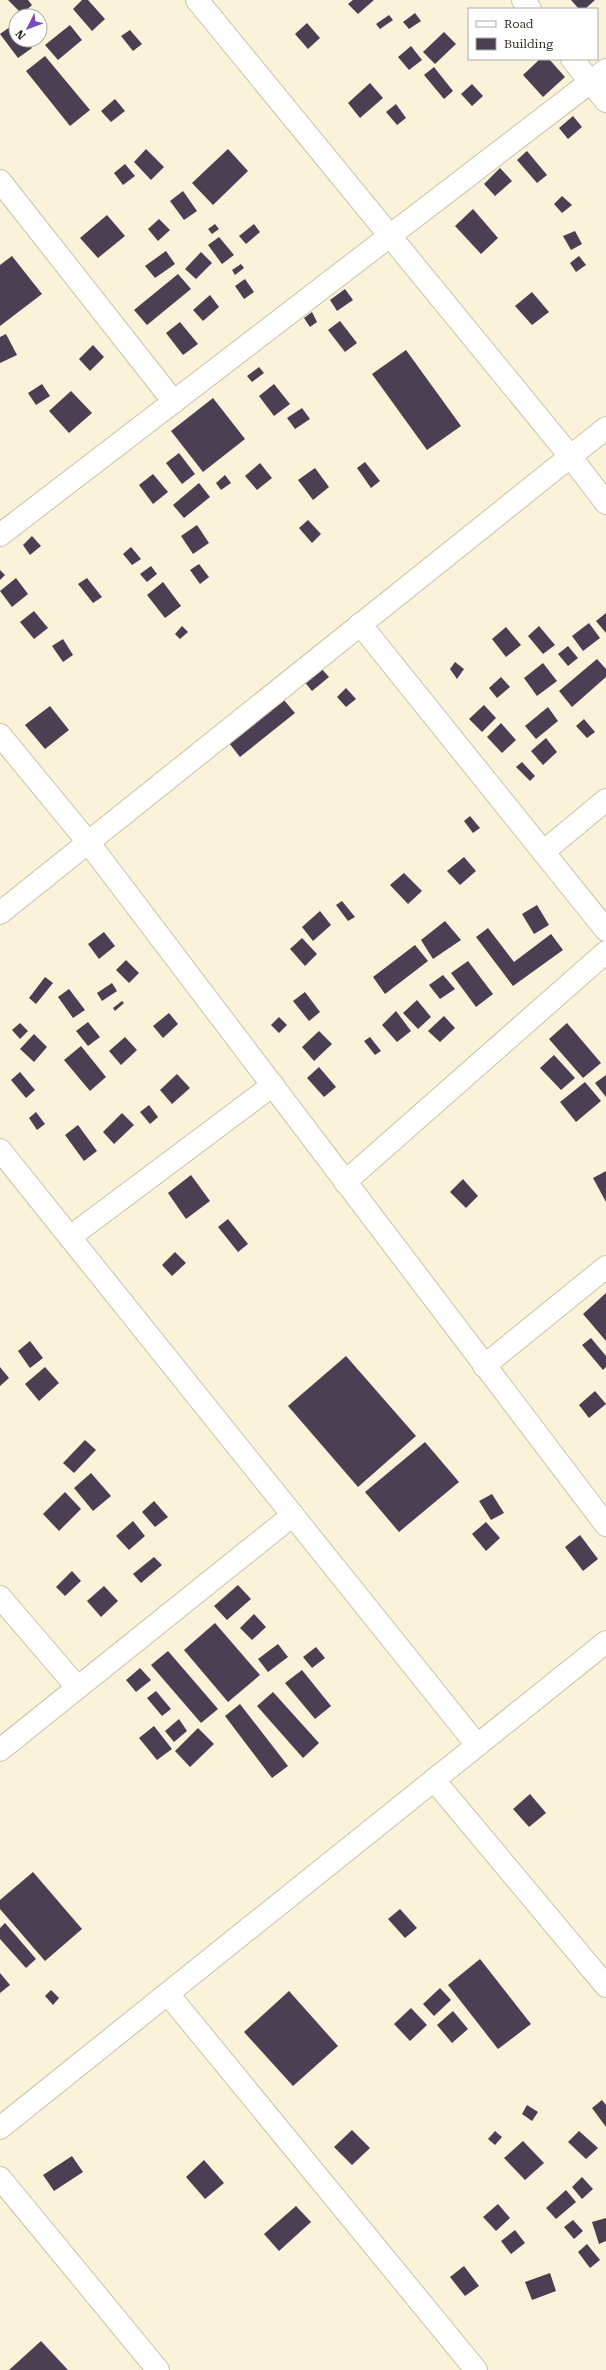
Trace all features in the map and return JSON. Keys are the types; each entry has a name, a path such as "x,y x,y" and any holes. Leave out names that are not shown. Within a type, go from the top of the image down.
{"street":[{"path":"196,0 570,456 606,503"},
{"path":"523,0 529,8"},
{"path":"574,60 599,76 606,101"},
{"path":"0,536 599,76"},
{"path":"0,181 174,402"},
{"path":"0,913 606,428"},
{"path":"360,624 606,930"},
{"path":"0,735 88,842 606,1525"},
{"path":"543,852 606,800"},
{"path":"345,1182 606,952"},
{"path":"70,1237 273,1085"},
{"path":"0,1150 477,1745"},
{"path":"484,1366 606,1267"},
{"path":"0,1750 293,1515"},
{"path":"0,1597 77,1687"},
{"path":"0,2128 606,1642"},
{"path":"434,1780 606,1986"},
{"path":"168,1994 476,2370"},
{"path":"0,2178 158,2370"}],"building":[{"path":"8,0 28,0 32,5 29,8 16,8"},
{"path":"82,0 88,0 105,19 92,31 73,9"},
{"path":"353,0 374,0 358,14 348,4"},
{"path":"571,0 595,0 586,8 578,8"},
{"path":"415,13 421,21 409,29 403,22"},
{"path":"389,15 393,20 380,29 376,24"},
{"path":"307,23 320,38 308,49 295,34"},
{"path":"70,25 82,40 58,60 48,48 48,43"},
{"path":"8,28 8,45 0,34"},
{"path":"130,30 142,44 133,51 121,36"},
{"path":"444,32 456,44 435,64 423,52"},
{"path":"411,46 422,60 409,70 398,57"},
{"path":"10,48 32,48 18,58"},
{"path":"45,56 90,110 70,126 26,71"},
{"path":"539,60 550,60 565,77 543,97 523,75"},
{"path":"434,67 453,91 444,99 424,75"},
{"path":"370,83 383,98 360,118 348,103"},
{"path":"472,84 483,96 472,106 461,94"},
{"path":"115,99 125,111 111,122 101,111"},
{"path":"396,104 406,118 397,125 386,112"},
{"path":"573,116 582,127 568,139 559,128"},
{"path":"146,149 164,167 151,180 134,162"},
{"path":"228,149 248,171 213,205 192,183"},
{"path":"527,151 547,175 537,183 517,160"},
{"path":"125,164 135,176 123,185 114,173"},
{"path":"500,168 512,181 495,196 484,184"},
{"path":"183,191 197,211 184,220 170,201"},
{"path":"562,196 572,205 562,213 554,204"},
{"path":"473,209 498,238 481,254 455,226"},
{"path":"107,215 125,236 98,258 80,238"},
{"path":"159,219 170,230 158,241 148,229"},
{"path":"215,224 219,229 212,234 208,229"},
{"path":"254,224 260,232 246,244 239,236"},
{"path":"575,231 582,244 571,250 563,236"},
{"path":"219,237 234,255 222,264 208,245"},
{"path":"166,251 175,264 155,278 145,266"},
{"path":"201,252 212,263 196,279 185,269"},
{"path":"12,256 42,294 0,326 0,265"},
{"path":"579,256 586,265 576,272 570,263"},
{"path":"241,264 244,268 235,275 232,270"},
{"path":"178,274 191,289 147,325 134,310"},
{"path":"245,279 254,292 244,299 235,286"},
{"path":"345,289 353,300 337,311 330,300"},
{"path":"532,292 549,312 532,325 515,306"},
{"path":"210,295 219,307 203,321 193,310"},
{"path":"312,312 317,322 310,327 304,318"},
{"path":"340,321 357,343 345,352 328,330"},
{"path":"180,322 198,344 183,355 166,333"},
{"path":"6,334 17,355 0,363 0,337"},
{"path":"93,345 104,357 90,371 79,359"},
{"path":"406,350 461,426 427,450 372,374"},
{"path":"259,367 264,373 252,382 247,376"},
{"path":"42,384 50,396 36,405 28,393"},
{"path":"274,384 290,404 274,416 259,396"},
{"path":"71,391 92,413 69,433 49,411"},
{"path":"213,398 245,439 203,472 171,431"},
{"path":"302,408 310,419 295,429 287,418"},
{"path":"179,453 195,474 182,484 166,463"},
{"path":"365,462 380,481 371,488 357,468"},
{"path":"260,463 272,478 257,490 245,476"},
{"path":"315,468 329,487 313,500 298,480"},
{"path":"153,474 168,492 153,504 139,485"},
{"path":"225,475 231,483 221,490 216,483"},
{"path":"199,483 210,497 184,518 173,505"},
{"path":"308,520 321,534 312,543 299,528"},
{"path":"197,525 209,543 193,554 181,536"},
{"path":"32,536 41,546 30,555 23,545"},
{"path":"131,547 141,559 132,565 123,554"},
{"path":"199,564 209,577 200,584 190,570"},
{"path":"151,566 157,574 147,582 140,574"},
{"path":"0,570 5,575 0,580"},
{"path":"16,578 28,594 12,607 0,591"},
{"path":"87,578 102,597 93,603 78,584"},
{"path":"163,582 181,606 165,618 147,595"},
{"path":"34,611 48,628 34,639 20,622"},
{"path":"606,613 606,633 596,621"},
{"path":"589,623 600,638 583,651 572,636"},
{"path":"182,626 188,632 180,639 175,634"},
{"path":"539,626 555,645 543,654 528,636"},
{"path":"506,627 521,645 506,657 492,639"},
{"path":"63,639 73,655 63,662 52,646"},
{"path":"568,646 578,658 568,666 558,654"},
{"path":"597,659 606,669 606,677 572,707 559,691"},
{"path":"455,662 464,669 457,679 450,669"},
{"path":"543,663 557,681 537,696 524,678"},
{"path":"320,667 329,677 312,691 303,680"},
{"path":"501,677 510,687 497,698 489,688"},
{"path":"346,688 356,699 346,707 337,697"},
{"path":"284,700 295,713 240,757 229,743"},
{"path":"484,705 496,718 482,732 469,719"},
{"path":"50,706 69,730 45,749 25,725"},
{"path":"548,707 558,721 536,739 525,726"},
{"path":"584,719 595,732 587,738 576,726"},
{"path":"501,723 516,740 502,753 487,737"},
{"path":"546,738 557,752 543,765 531,751"},
{"path":"522,762 535,776 530,781 516,767"},
{"path":"470,816 480,828 473,833 464,821"},
{"path":"464,857 476,871 460,885 447,871"},
{"path":"404,873 422,891 408,904 390,885"},
{"path":"342,901 355,917 348,921 336,905"},
{"path":"537,905 549,925 534,934 522,914"},
{"path":"320,911 331,925 313,941 302,927"},
{"path":"445,921 461,940 433,959 421,940"},
{"path":"488,928 514,962 551,934 563,950 513,986 476,937"},
{"path":"104,932 115,946 99,959 88,944"},
{"path":"302,938 317,954 305,966 290,949"},
{"path":"415,945 428,961 385,994 373,977"},
{"path":"126,960 139,973 129,983 116,970"},
{"path":"468,961 493,994 476,1007 451,973"},
{"path":"443,975 455,989 440,999 429,985"},
{"path":"45,977 53,983 36,1004 29,998"},
{"path":"112,983 117,991 102,1001 97,993"},
{"path":"69,989 85,1010 73,1018 58,997"},
{"path":"305,992 320,1012 309,1021 293,1001"},
{"path":"417,1000 431,1017 418,1029 403,1013"},
{"path":"122,1001 124,1003 115,1011 113,1008"},
{"path":"396,1011 411,1031 397,1042 382,1025"},
{"path":"169,1013 178,1024 163,1038 153,1026"},
{"path":"444,1016 455,1028 440,1042 428,1031"},
{"path":"279,1017 287,1025 279,1033 271,1025"},
{"path":"88,1022 100,1037 88,1046 76,1031"},
{"path":"20,1023 28,1031 20,1039 12,1030"},
{"path":"567,1023 601,1063 583,1078 549,1039"},
{"path":"319,1031 332,1044 314,1061 302,1047"},
{"path":"34,1034 47,1047 34,1062 20,1049"},
{"path":"125,1037 137,1050 121,1065 109,1051"},
{"path":"370,1037 381,1051 375,1055 364,1041"},
{"path":"81,1046 106,1077 90,1091 64,1060"},
{"path":"554,1055 575,1078 561,1090 540,1068"},
{"path":"319,1067 336,1087 324,1097 307,1078"},
{"path":"20,1072 35,1090 26,1098 11,1080"},
{"path":"177,1074 190,1088 172,1104 160,1090"},
{"path":"606,1075 606,1097 595,1083"},
{"path":"585,1082 601,1101 576,1122 560,1102"},
{"path":"149,1105 158,1117 150,1124 140,1112"},
{"path":"36,1112 45,1124 37,1130 29,1118"},
{"path":"122,1113 134,1125 114,1144 103,1132"},
{"path":"78,1125 97,1151 84,1161 65,1135"},
{"path":"606,1171 606,1202 593,1178"},
{"path":"191,1175 210,1201 186,1219 168,1193"},
{"path":"463,1179 478,1196 466,1208 450,1192"},
{"path":"228,1219 248,1244 238,1252 218,1227"},
{"path":"175,1252 186,1263 172,1276 162,1265"},
{"path":"606,1293 606,1341 583,1314"},
{"path":"591,1338 606,1356 606,1367 603,1370 582,1345"},
{"path":"30,1341 43,1358 30,1368 18,1351"},
{"path":"346,1356 416,1436 358,1487 288,1406"},
{"path":"0,1367 9,1378 0,1386"},
{"path":"45,1367 59,1383 39,1401 25,1384"},
{"path":"595,1391 606,1404 589,1418 579,1405"},
{"path":"85,1440 96,1450 74,1473 63,1463"},
{"path":"425,1442 459,1482 399,1532 365,1492"},
{"path":"91,1473 111,1496 93,1511 74,1488"},
{"path":"65,1492 81,1509 59,1531 43,1514"},
{"path":"492,1494 504,1513 491,1520 479,1501"},
{"path":"154,1501 168,1517 155,1527 142,1512"},
{"path":"133,1521 145,1536 129,1550 116,1536"},
{"path":"486,1522 500,1538 486,1551 472,1534"},
{"path":"580,1535 598,1559 583,1571 565,1547"},
{"path":"154,1557 162,1565 141,1583 133,1574"},
{"path":"72,1571 81,1581 65,1596 56,1587"},
{"path":"238,1585 251,1599 227,1620 214,1606"},
{"path":"104,1586 118,1601 101,1617 87,1601"},
{"path":"254,1614 266,1627 252,1640 240,1628"},
{"path":"215,1623 260,1675 228,1702 184,1650"},
{"path":"278,1644 288,1657 268,1672 258,1659"},
{"path":"316,1647 325,1658 312,1668 303,1657"},
{"path":"168,1651 218,1709 201,1723 151,1665"},
{"path":"140,1668 151,1680 136,1692 126,1680"},
{"path":"302,1670 331,1706 315,1719 285,1683"},
{"path":"156,1691 171,1709 162,1716 147,1698"},
{"path":"273,1692 319,1743 303,1758 257,1706"},
{"path":"240,1704 288,1766 272,1778 225,1716"},
{"path":"179,1719 187,1731 174,1742 165,1731"},
{"path":"154,1726 172,1749 157,1760 139,1738"},
{"path":"198,1728 214,1744 190,1767 175,1751"},
{"path":"530,1794 546,1813 529,1827 513,1809"},
{"path":"33,1872 82,1929 45,1961 0,1909 0,1900"},
{"path":"400,1909 417,1928 405,1938 388,1919"},
{"path":"5,1923 36,1959 26,1968 0,1939 0,1928"},
{"path":"480,1959 531,2024 498,2049 448,1985"},
{"path":"0,1973 10,1985 0,1993"},
{"path":"440,1988 451,2000 434,2016 423,2004"},
{"path":"51,1990 59,1998 53,2005 45,1996"},
{"path":"289,1991 338,2046 293,2086 244,2032"},
{"path":"411,2008 427,2025 410,2041 394,2024"},
{"path":"453,2011 468,2029 452,2043 437,2025"},
{"path":"602,2100 606,2105 606,2127 592,2108"},
{"path":"527,2105 538,2112 532,2121 522,2114"},
{"path":"352,2130 370,2148 352,2165 334,2147"},
{"path":"495,2131 502,2137 495,2145 488,2139"},
{"path":"579,2131 598,2148 586,2159 568,2142"},
{"path":"523,2141 544,2163 525,2180 504,2158"},
{"path":"72,2156 83,2172 54,2191 43,2175"},
{"path":"204,2160 224,2183 205,2199 186,2177"},
{"path":"582,2177 593,2189 582,2199 572,2187"},
{"path":"566,2190 576,2202 556,2219 546,2208"},
{"path":"498,2204 510,2218 496,2231 483,2217"},
{"path":"296,2206 311,2222 279,2251 264,2234"},
{"path":"606,2218 606,2241 599,2244 592,2222"},
{"path":"573,2220 583,2231 574,2239 564,2227"},
{"path":"515,2230 525,2243 511,2254 501,2241"},
{"path":"587,2244 600,2260 590,2268 578,2252"},
{"path":"464,2266 479,2286 465,2296 450,2277"},
{"path":"550,2273 556,2291 532,2300 525,2282"},
{"path":"41,2341 68,2370 9,2370"}]}
